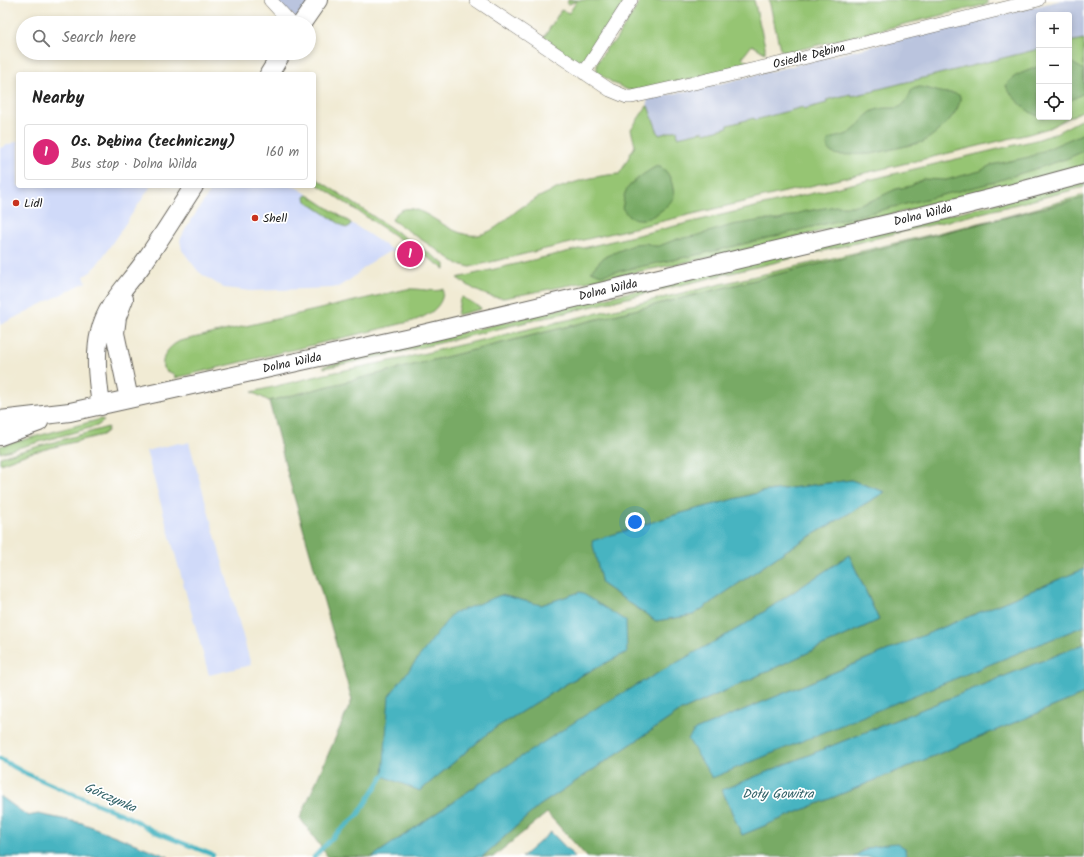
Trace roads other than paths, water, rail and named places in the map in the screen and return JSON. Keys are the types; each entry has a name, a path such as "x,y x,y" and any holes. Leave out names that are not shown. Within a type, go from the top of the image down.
{"main road":[{"path":"307,16 318,0"},
{"path":"270,72 278,60"},
{"name":"Dolna Wilda","path":"64,413 418,335 921,216 1084,174"},
{"path":"101,406 97,377 98,346 100,332 105,316 112,304 142,265 193,188"},
{"path":"129,399 115,330 124,300 142,265"},
{"path":"0,420 64,413"},
{"path":"0,436 64,413"}],"street":[{"path":"270,0 285,16"},
{"name":"Osiedle Dębina","path":"476,0 610,90 627,97 791,61 1038,0"},
{"path":"584,73 631,0"}],"water":[{"path":"851,480 885,492 787,550 693,615 656,621 602,584 592,541 678,514 761,492"},
{"path":"849,555 879,620 679,712 539,806 482,857 372,857 479,784 601,705 744,625"},
{"name":"Doły Gowitra","path":"1084,569 1084,626 712,778 688,739 695,730"},
{"path":"580,592 626,621 627,652 571,681 492,730 420,791 383,776 389,696 452,614 501,595 541,605"},
{"name":"Doły Gowitra","path":"1084,644 1084,694 742,835 722,790"},
{"path":"0,796 28,816 38,814 82,823 169,857 0,857"},
{"path":"551,832 575,857 522,857"},
{"path":"897,843 905,848 906,857 854,857 874,847"}],"waterway":[{"name":"Górczynka","path":"0,759 25,773 129,817 155,832 213,855"},
{"name":"Górczynka","path":"314,857 336,834 357,816 383,776"}],"place":[{"name":"Lidl","path":"16,203"},
{"name":"Shell","path":"255,218"},
{"name":"Os. Dębina (techniczny)","path":"410,254"}]}
